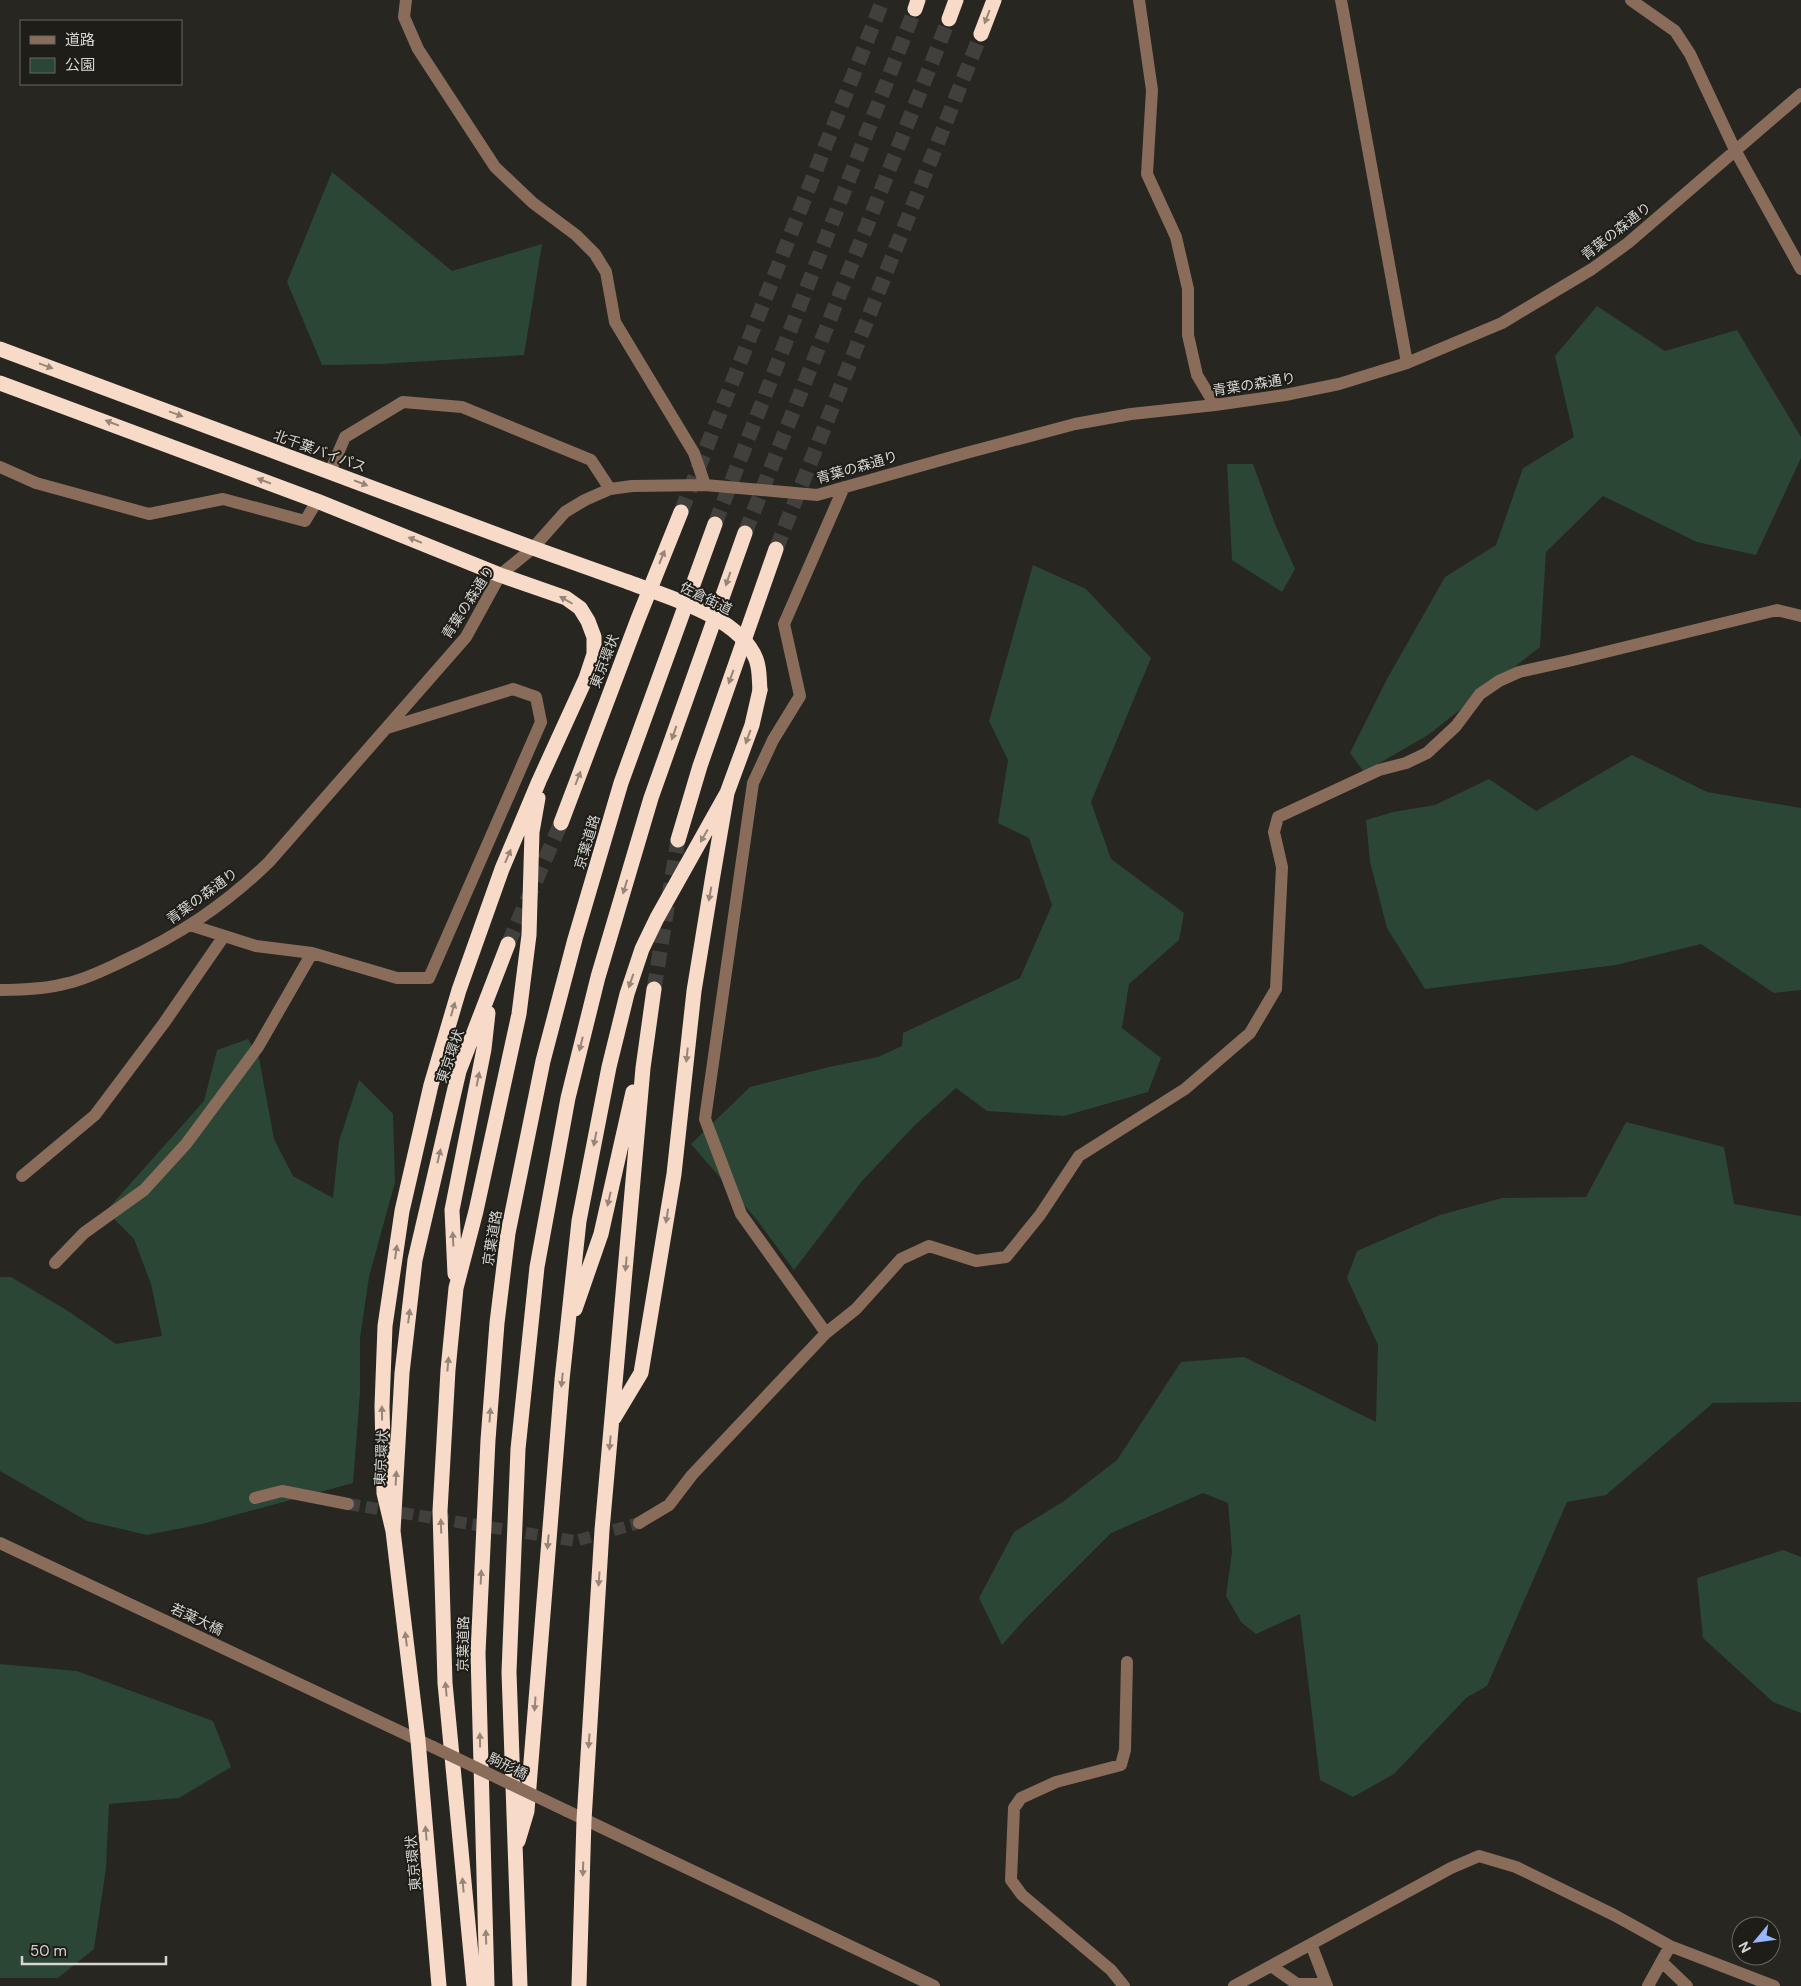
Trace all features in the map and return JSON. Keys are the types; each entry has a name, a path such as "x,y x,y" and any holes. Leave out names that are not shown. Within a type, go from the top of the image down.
{"highway":[{"path":"949,18 956,0"},
{"path":"981,34 994,0"},
{"name":"北千葉バイパス","path":"0,349 628,582"},
{"path":"0,383 318,501 500,575 566,598 580,608 588,621 594,638 594,654 586,678 539,781 502,869 459,990 431,1085 402,1211 386,1326 382,1406 384,1493 393,1531"},
{"name":"東京環状","path":"561,823 680,512"},
{"name":"京葉道路","path":"487,1986 478,1653 488,1440 497,1323 508,1234 543,1061 578,930 621,783 715,524"},
{"path":"520,1986 509,1672 518,1449 530,1331 544,1230 568,1098 598,977 651,798 744,534"},
{"path":"678,840 700,766 776,549"},
{"name":"佐倉街道","path":"628,582 696,608 722,622 750,648 756,659 760,690 752,725 727,794"},
{"path":"456,1288 476,1211 518,1014 529,935 532,832 538,804 539,781"},
{"path":"514,1854 527,1810 536,1680 562,1380 579,1221 609,1067 627,994 642,949 657,918 727,794"},
{"path":"612,1421 641,1374 674,1174 694,991 727,794"},
{"name":"東京環状","path":"440,1986 418,1740 393,1531 402,1373 415,1260 459,1071 508,944"},
{"path":"579,1986 584,1820 602,1530 643,1068 654,989"},
{"path":"474,1986 445,1683 440,1511 448,1370 456,1288 452,1210 484,1049 491,991"},
{"path":"567,1332 601,1234 634,1088 643,1068"}],"street":[{"path":"406,0 404,17 418,49 495,167 533,203 576,235 595,254 606,272 615,322 694,453 706,485"},
{"path":"1139,0 1152,90 1147,174 1176,237 1188,290 1188,335 1197,375 1215,405"},
{"path":"1340,0 1407,362"},
{"path":"1631,0 1675,31 1690,54 1735,150 1801,269"},
{"name":"青葉の森通り","path":"0,990 35,989 70,983 102,970 143,952 190,925 242,888 269,862 466,637 500,575 533,548 565,512 585,500 610,489 632,486 706,485 817,496 966,452 1075,424 1131,414 1285,395 1339,384 1407,362 1502,323 1592,269 1628,243 1801,94"},
{"path":"330,472 346,437 403,402 462,407 591,460 610,489"},
{"path":"0,467 36,483 149,514 223,499 305,521 318,501"},
{"path":"826,1333 741,1214 705,1119 754,783 773,740 800,696 784,624 844,487"},
{"path":"639,1523 669,1505 692,1475 826,1333 856,1309 901,1259 929,1246 976,1261 1006,1257 1040,1215 1079,1156 1185,1089 1250,1033 1276,989 1282,866 1274,832 1278,817 1379,770 1406,763 1427,753 1456,726 1480,694 1499,681 1519,672 1777,610 1801,616"},
{"path":"190,925 256,946 312,953 397,978 429,978 541,722 536,697 513,689 387,728"},
{"path":"22,1176 96,1115 164,1023 224,936"},
{"path":"56,1263 84,1233 144,1190 186,1144 258,1048 312,953"},
{"path":"256,1498 282,1492 348,1504"},
{"name":"若葉大橋","path":"0,1542 418,1740"},
{"path":"1124,1986 1112,1970 1022,1895 1011,1880 1014,1808 1021,1798 1056,1782 1121,1765 1125,1750 1127,1662"},
{"name":"駒形橋","path":"418,1740 934,1986"},
{"path":"1234,1986 1451,1868 1479,1856 1516,1867 1614,1915 1670,1946 1774,1986"},
{"path":"1271,1966 1297,1984 1326,1985 1311,1944"},
{"path":"1648,1986 1670,1946"},
{"path":"1662,1962 1687,1986"}],"green space":[{"path":"332,172 452,271 542,244 524,355 380,364 322,365 287,282"},
{"path":"1597,306 1665,351 1737,330 1801,437 1801,458 1756,555 1697,542 1603,496 1546,552 1540,647 1428,735 1364,772 1350,753 1387,679 1445,577 1496,545 1523,468 1574,437 1555,356"},
{"path":"1227,464 1253,464 1275,524 1295,569 1282,592 1232,560"},
{"path":"1033,565 1086,589 1151,658 1091,802 1111,859 1184,913 1179,940 1129,984 1122,1028 1161,1058 1148,1092 1064,1116 987,1111 956,1088 914,1126 862,1181 794,1270 757,1220 691,1144 750,1087 878,1057 902,1046 903,1033 1020,978 1052,905 1029,838 998,823 1008,760 989,721"},
{"path":"1632,755 1707,792 1801,808 1801,990 1774,993 1701,944 1616,965 1425,989 1387,928 1370,862 1366,820 1393,812 1435,805 1489,779 1536,811"},
{"path":"248,1039 259,1058 274,1139 293,1176 333,1198 339,1141 359,1080 393,1114 395,1182 369,1277 360,1338 360,1393 353,1483 202,1524 147,1535 87,1521 0,1471 0,1277 11,1277 68,1311 116,1344 162,1336 151,1284 134,1239 106,1211 204,1101 217,1050"},
{"path":"1626,1122 1724,1147 1734,1204 1801,1216 1801,1402 1713,1403 1606,1495 1567,1502 1487,1686 1466,1698 1394,1774 1353,1797 1320,1780 1300,1614 1256,1634 1241,1622 1226,1596 1232,1552 1228,1503 1203,1493 1111,1533 1025,1619 1002,1645 979,1598 1014,1532 1064,1501 1117,1460 1181,1362 1244,1357 1376,1422 1378,1345 1347,1278 1357,1251 1440,1215 1502,1198 1586,1197"},
{"path":"1783,1550 1801,1557 1801,1713 1773,1702 1703,1638 1697,1578"},
{"path":"0,1664 77,1671 213,1721 231,1767 179,1798 109,1804 106,1868 94,1949 58,1978 0,1978"}],"tunnel":[{"path":"681,512 883,0"},
{"path":"715,524 915,9"},
{"path":"745,533 949,19"},
{"path":"776,549 981,34"},
{"path":"508,944 561,823"},
{"path":"654,989 678,840"},
{"path":"348,1504 575,1541 639,1523"}]}
